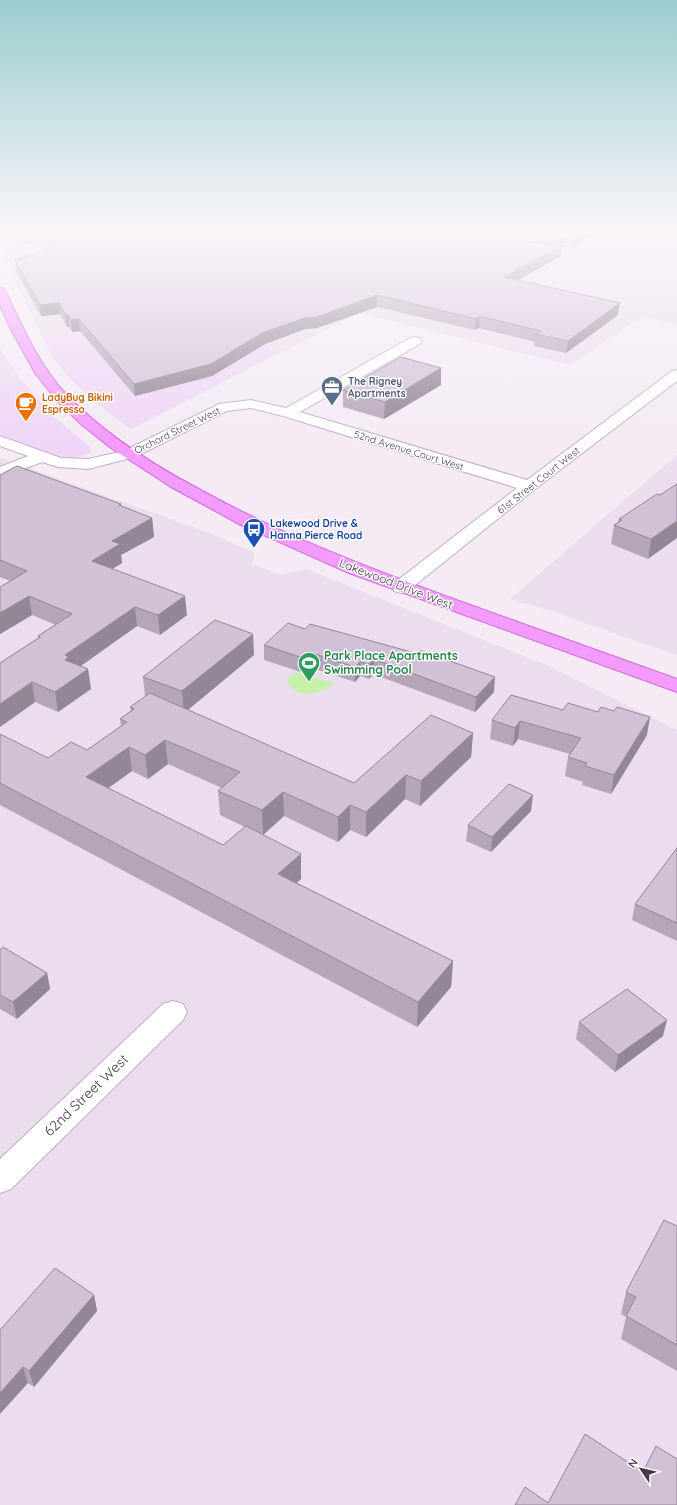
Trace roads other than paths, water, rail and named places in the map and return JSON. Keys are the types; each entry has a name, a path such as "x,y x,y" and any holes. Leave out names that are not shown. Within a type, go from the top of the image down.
{"main road":[{"name":"Orchard Street West","path":"5,303 24,342 44,375 60,396 79,414 128,454"},
{"name":"Lakewood Drive West","path":"128,454 207,502 303,549 401,587 677,686"}],"street":[{"path":"288,413 415,341"},
{"name":"61st Street Court West","path":"401,587 529,486 677,374"},
{"name":"Orchard Street West","path":"128,454 224,407 251,404 288,413"},
{"name":"52nd Avenue Court West","path":"288,413 529,486"},
{"path":"0,441 65,463 79,464 98,462 128,454"},
{"path":"0,473 43,456"},
{"name":"62nd Street West","path":"0,1179 173,1012"}],"place":[{"name":"The Rigney Apartments","path":"332,406"},
{"name":"LadyBug Bikini Espresso","path":"26,422"},
{"name":"Lakewood Drive & Hanna Pierce Road","path":"254,548"},
{"name":"Park Place Apartments Swimming Pool","path":"309,682"}]}
